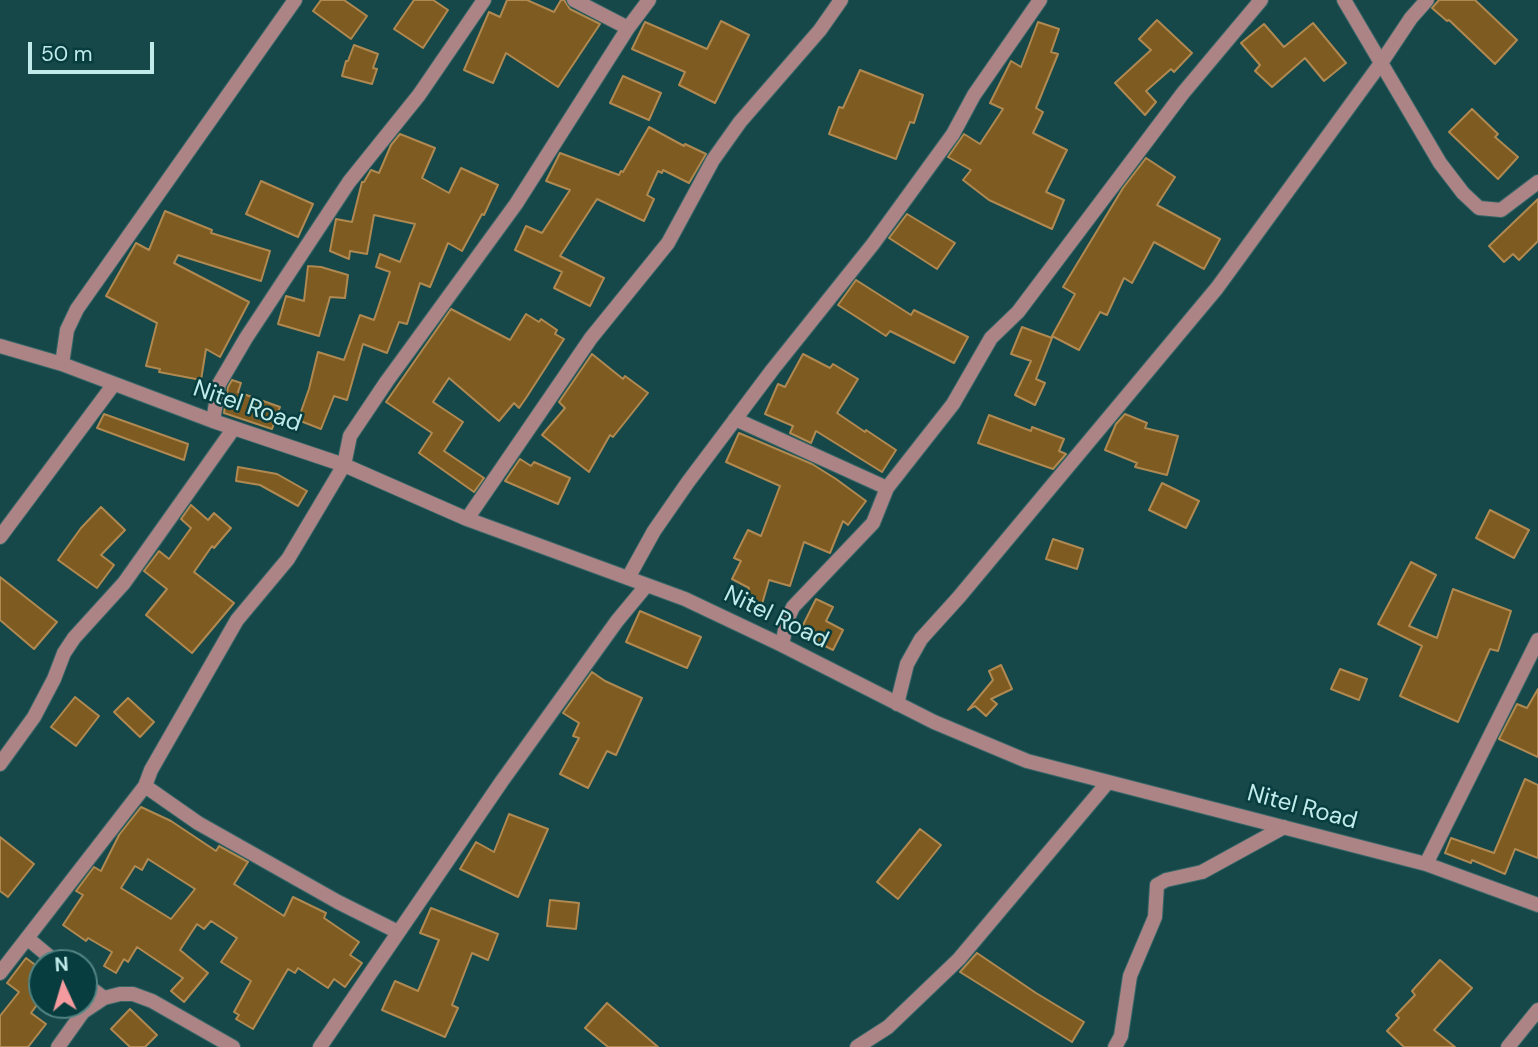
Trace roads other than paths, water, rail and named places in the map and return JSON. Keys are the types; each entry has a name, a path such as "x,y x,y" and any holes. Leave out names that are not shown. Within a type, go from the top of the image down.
{"street":[{"path":"62,365 67,330 77,309 295,0"},
{"path":"574,0 628,28"},
{"path":"0,973 145,786 151,769 237,620 288,559 344,465 350,436 516,204 628,28 649,0"},
{"path":"467,519 591,338 668,243 726,141 820,30 841,0"},
{"path":"628,578 654,531 735,419 873,244 954,134 974,95 1040,0"},
{"path":"782,645 787,620 793,607 873,523 887,488 953,404 991,338 1018,312 1183,93 1261,0"},
{"path":"1344,0 1440,163 1463,193 1479,208 1501,210 1538,182"},
{"path":"898,704 913,650 1217,288 1411,18 1427,0"},
{"path":"213,421 219,384 246,338 349,182 419,95 477,3"},
{"name":"Nitel Road","path":"0,346 62,365 213,421 344,465 467,519 685,599 934,722 1027,761 1426,864 1538,905"},
{"path":"0,537 114,384"},
{"path":"735,419 887,488"},
{"path":"0,764 34,718 64,653 74,638 124,583 234,428"},
{"path":"320,1047 502,781 617,621 646,586"},
{"path":"1426,864 1538,640"},
{"path":"857,1047 888,1027 959,959 1108,782"},
{"path":"145,786 198,823 338,902 398,932"},
{"path":"1115,1047 1121,1036 1130,976 1155,917 1157,885 1166,880 1202,872 1284,827"},
{"path":"27,938 40,949"},
{"path":"98,994 104,998"},
{"path":"58,1047 83,1012 104,998 120,994 134,994 152,1001 233,1047"},
{"path":"1508,1047 1538,1010"}]}
